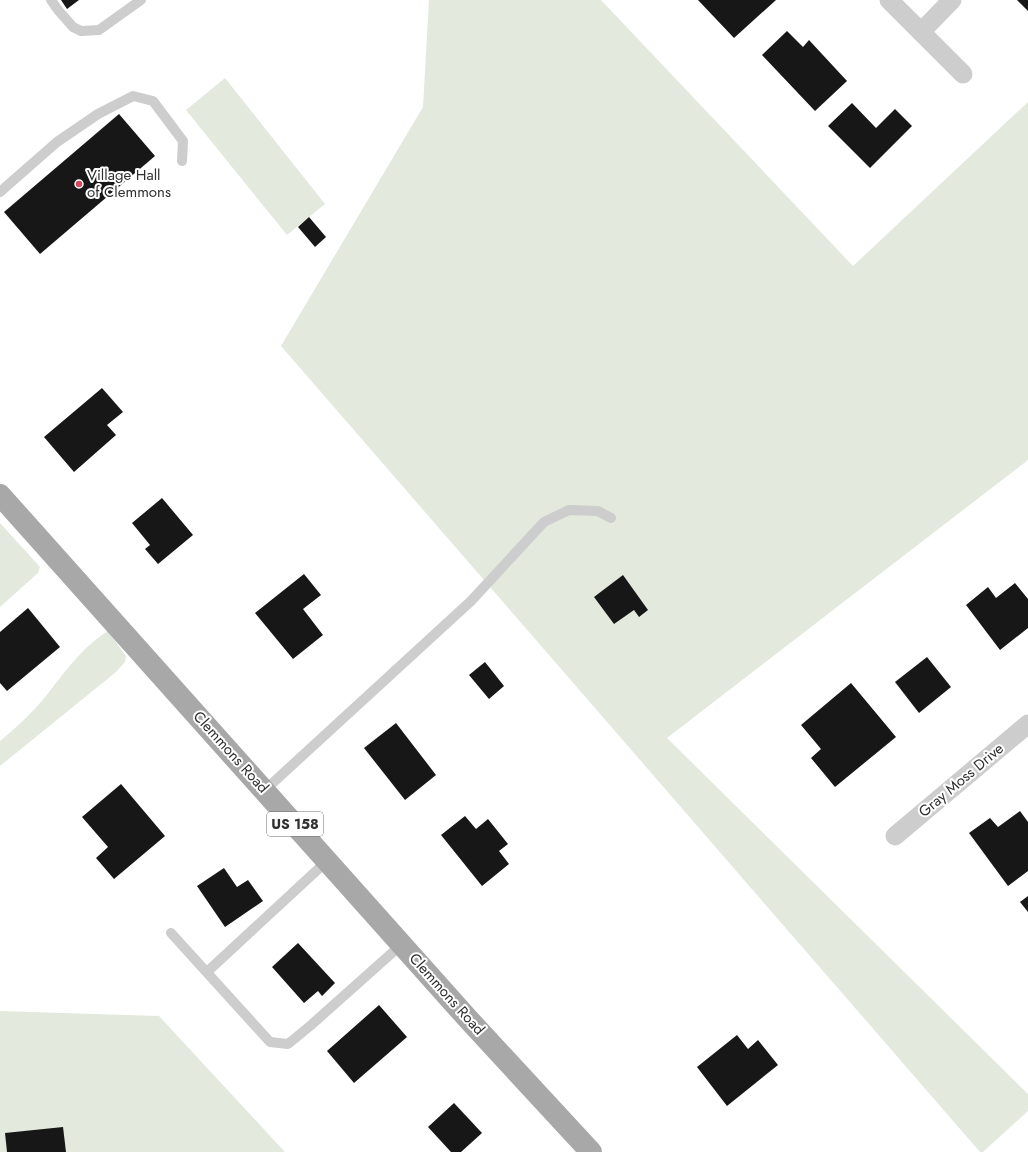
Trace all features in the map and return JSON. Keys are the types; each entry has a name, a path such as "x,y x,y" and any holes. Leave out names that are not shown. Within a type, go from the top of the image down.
{"main road":[{"name":"Clemmons Road","path":"0,495 328,860 469,1020 591,1152"}],"street":[{"path":"889,0 963,74"},
{"path":"921,32 952,0"},
{"name":"Gray Moss Drive","path":"895,836 1028,724"}],"lane":[{"path":"51,0 63,16 73,26 81,31 99,30 141,0"},
{"path":"0,192 57,142 98,114 133,96 153,101 179,135 183,141 182,161"},
{"path":"265,790 471,601 544,522 568,510 598,511 611,518"},
{"path":"207,972 328,860"},
{"path":"172,933 270,1042 288,1044 402,944"}],"shaded area":[{"path":"429,0 601,0 853,266 1028,102 1028,460 667,738 1028,1094 1028,1111 983,1152 980,1152 281,346 423,107"},
{"path":"225,78 325,204 287,235 186,110"},
{"path":"0,523 40,567 38,573 0,607"},
{"path":"108,631 126,656 125,662 116,672 0,766 0,741 35,708 82,653 99,637"},
{"path":"0,1011 159,1016 285,1152 0,1152"}],"building":[{"path":"61,0 79,0 67,9"},
{"path":"698,0 776,0 734,38"},
{"path":"1017,0 1028,0 1028,11"},
{"path":"787,31 803,47 809,40 847,81 815,111 762,55"},
{"path":"852,103 876,128 895,109 912,126 870,168 828,126"},
{"name":"Village Hall of Clemmons","path":"119,114 155,156 40,254 4,212"},
{"path":"309,217 326,237 315,247 298,227"},
{"path":"102,388 123,412 107,425 116,435 74,472 44,437"},
{"path":"162,498 193,535 158,564 145,549 150,545 132,523"},
{"path":"304,574 321,595 303,609 323,635 293,659 255,613"},
{"path":"623,575 648,610 639,617 634,610 614,624 594,597"},
{"path":"1015,583 1028,599 1028,628 1000,650 966,605 988,587 996,598"},
{"path":"28,608 60,647 7,691 0,683 0,632"},
{"path":"927,657 951,687 919,713 895,682"},
{"path":"485,662 504,686 489,699 469,675"},
{"path":"851,683 896,737 835,787 811,758 821,749 801,725"},
{"path":"396,723 436,775 405,800 364,748"},
{"path":"121,784 165,836 114,879 96,858 108,847 82,817"},
{"path":"1020,811 1028,822 1028,871 1008,886 969,833 990,818 998,827"},
{"path":"465,816 476,829 488,819 508,844 499,851 509,864 482,886 441,835"},
{"path":"224,868 237,887 248,880 263,901 225,927 197,886"},
{"path":"1028,896 1028,912 1020,902"},
{"path":"298,943 335,983 322,996 318,991 304,1003 272,967"},
{"path":"379,1005 407,1037 354,1083 327,1051"},
{"path":"737,1035 748,1049 758,1040 778,1065 727,1106 697,1067"},
{"path":"454,1103 482,1133 461,1152 451,1152 428,1127"},
{"path":"63,1127 66,1152 7,1152 5,1133"}],"place":[{"name":"Village Hall of Clemmons","path":"79,184"}]}
